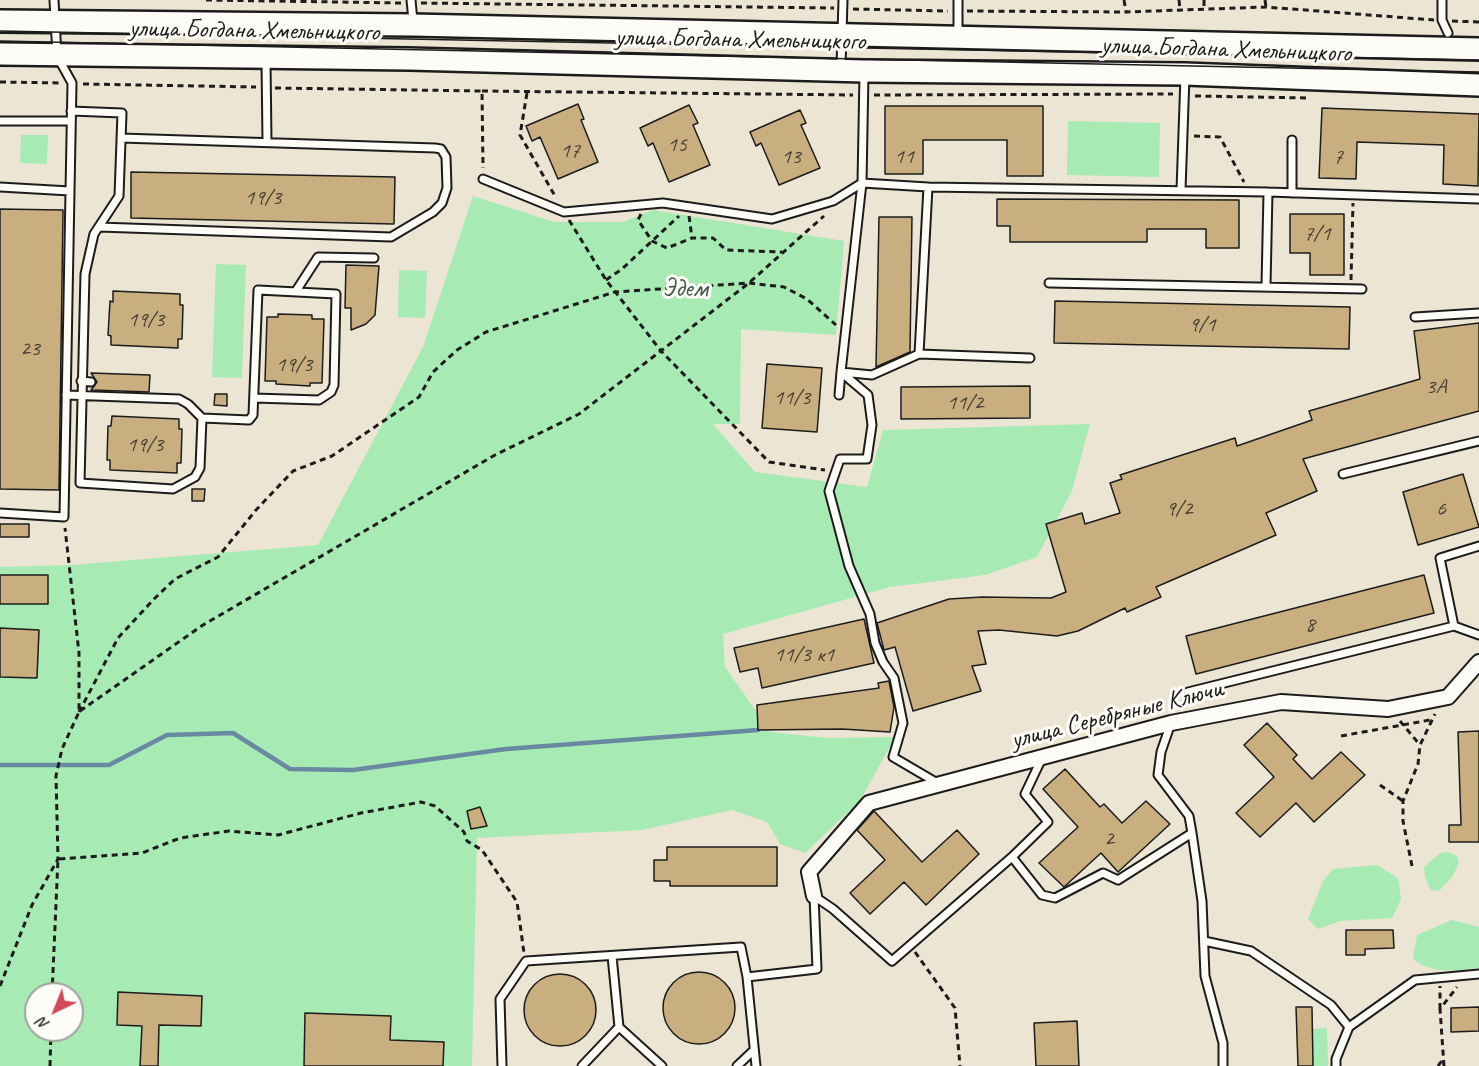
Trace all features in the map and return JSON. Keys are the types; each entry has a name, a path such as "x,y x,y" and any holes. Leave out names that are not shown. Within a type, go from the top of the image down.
{"highway":[{"name":"улица Богдана Хмельницкого","path":"0,21 413,25 1479,49"},
{"name":"улица Богдана Хмельницкого","path":"0,54 409,59 864,71 1185,74 1479,85"}],"street":[{"name":"улица Серебряные Ключи","path":"814,896 809,872 869,803 1171,723 1281,702 1388,709 1448,697 1479,662"}],"lane":[{"path":"0,513 64,517 72,83 57,56 54,0"},
{"path":"411,0 413,25"},
{"path":"841,70 843,0"},
{"path":"958,0 958,38"},
{"path":"1442,0 1442,20 1448,33"},
{"path":"266,59 267,142"},
{"path":"839,395 862,183 864,71"},
{"path":"1181,190 1185,74"},
{"path":"71,111 122,113 119,196 99,226 87,256 78,479 84,485 172,489 195,477 200,468 202,418"},
{"path":"0,121 71,121"},
{"path":"99,226 391,237 433,212 442,203 447,188 446,157 441,149 121,138"},
{"path":"1292,140 1292,193"},
{"path":"483,179 564,212 663,203 772,219 833,201 862,183 928,187 1249,191 1479,200"},
{"path":"0,187 70,191"},
{"path":"919,354 928,187"},
{"path":"1266,286 1268,192"},
{"path":"296,291 318,257 363,261 374,258"},
{"path":"1049,283 1362,289"},
{"path":"66,395 178,399 188,404 202,418 249,420 253,416 258,290 333,292 337,297 333,389 320,400 254,398"},
{"path":"1415,317 1479,313"},
{"path":"841,372 872,375 919,354 1030,358"},
{"path":"841,372 868,394 872,425 867,459 840,459 829,491 849,566 870,614 875,643 883,662 894,678 903,723 893,757 941,785"},
{"path":"81,381 91,382"},
{"path":"1343,474 1479,441"},
{"path":"1454,626 1440,558 1479,546"},
{"path":"1188,692 1454,626 1479,635"},
{"path":"1171,723 1161,752 1158,775 1189,816 1202,901 1205,976 1223,1043 1223,1066"},
{"path":"814,896 833,909 892,960 910,947 956,903 1012,857 1048,822 1025,794 1043,756"},
{"path":"1012,857 1042,895 1055,898 1102,873 1118,880 1192,833"},
{"path":"747,977 817,969 814,896"},
{"path":"1204,941 1251,951 1331,1005 1349,1027"},
{"path":"502,1066 500,999 526,962 741,946 747,977 756,1066"},
{"path":"612,956 619,1027 662,1066"},
{"path":"1336,1066 1336,1059 1349,1027 1415,980 1441,975 1479,974"},
{"path":"582,1066 619,1027"},
{"path":"737,1066 754,1050"}],"path":[{"path":"1124,0 1126,12"},
{"path":"1179,0 1180,9"},
{"path":"1204,0 1204,9"},
{"path":"1264,0 1266,7"},
{"path":"482,91 1314,98"},
{"path":"527,93 520,135 606,280 662,351 769,462 835,472"},
{"path":"1183,135 1220,137 1249,191"},
{"path":"1351,273 1353,195"},
{"path":"79,712 202,625 495,455 579,414 749,283 826,214 833,201"},
{"path":"645,205 638,220 652,241 668,248 692,238 713,238 726,250 784,252"},
{"path":"606,280 688,207"},
{"path":"688,207 692,238"},
{"path":"53,982 58,859 56,776 62,749 79,712 118,638 125,630 176,579 218,557 256,510 293,471 332,456 419,397 433,372 457,350 486,332 615,292 749,283 784,287 807,299 845,334"},
{"path":"64,517 79,653 79,712"},
{"path":"1388,709 1420,745"},
{"path":"1341,736 1430,720 1420,745 1418,764 1403,801 1403,821 1412,866"},
{"path":"1380,785 1403,801"},
{"path":"58,859 142,853 180,838 229,831 278,835 361,813 421,802 435,806 464,832 467,841 482,850 517,902 526,962"},
{"path":"0,986 32,906 58,859"},
{"path":"910,947 955,1008 960,1066"},
{"path":"1440,1009 1468,974"},
{"path":"1441,975 1440,1009 1444,1066"},
{"path":"50,1066 51,1042"},
{"path":"1438,1066 1444,1058"}],"green space":[{"path":"1068,121 1160,123 1159,177 1067,175"},
{"path":"21,135 48,135 47,164 20,163"},
{"name":"Эдем","path":"473,196 554,222 623,222 653,210 844,241 836,335 741,329 740,424 713,424 755,472 867,487 883,430 1090,424 1072,491 1037,557 985,575 890,587 723,634 725,667 771,732 827,738 895,737 860,801 805,853 780,844 767,822 732,810 642,830 477,838 472,1066 0,1066 0,567 71,565 318,545 423,347"},
{"path":"216,264 246,265 242,378 212,377"},
{"path":"399,270 427,271 425,318 398,317"},
{"path":"1447,852 1457,856 1459,862 1453,876 1439,891 1431,890 1425,877 1424,867 1440,853"},
{"path":"1377,865 1398,878 1401,899 1392,918 1340,921 1318,929 1308,919 1323,881 1333,869"},
{"path":"1452,920 1479,927 1479,968 1436,969 1413,959 1417,935"},
{"path":"1327,1028 1328,1066 1313,1066 1313,1029"}],"building":[{"path":"578,104 584,119 581,120 598,162 558,179 540,137 532,141 526,126"},
{"path":"689,105 698,123 693,125 710,165 669,182 653,143 648,146 640,128"},
{"path":"885,106 1043,106 1043,176 1007,176 1007,140 923,140 923,174 885,174"},
{"path":"1322,108 1479,114 1478,186 1443,184 1444,145 1357,142 1356,179 1319,178"},
{"path":"800,110 806,123 801,125 820,168 779,185 761,143 756,146 750,132"},
{"path":"131,172 395,177 394,224 131,218"},
{"path":"997,199 1239,200 1239,248 1206,248 1206,229 1147,229 1147,242 1010,242 1010,226 997,226"},
{"path":"0,209 63,210 59,490 0,489"},
{"path":"1290,214 1344,214 1344,275 1310,275 1310,253 1290,253"},
{"path":"879,217 912,217 910,352 876,367"},
{"path":"346,265 379,266 375,315 366,324 351,330 351,308 345,308"},
{"path":"113,291 180,294 180,305 183,305 182,339 178,339 178,348 111,345 111,336 108,335 110,301 113,302"},
{"path":"1055,301 1350,307 1349,349 1054,343"},
{"path":"278,314 312,315 312,319 324,319 322,383 310,383 310,386 265,381 267,317 278,317"},
{"path":"1479,323 1479,411 1303,459 1317,491 1266,513 1276,535 1156,587 1161,597 1127,612 1125,608 1078,631 1057,636 999,630 978,631 986,664 972,666 981,691 913,711 895,647 884,650 877,623 949,599 1051,598 1066,592 1046,524 1082,513 1085,524 1120,513 1110,483 1122,479 1120,475 1235,438 1237,446 1312,420 1309,411 1420,379 1414,331"},
{"path":"767,364 822,368 817,432 762,428"},
{"path":"91,373 150,375 149,392 91,390 97,382"},
{"path":"1030,386 1030,418 901,419 901,387"},
{"path":"215,394 227,394 227,406 214,405"},
{"path":"112,416 179,419 179,429 182,429 181,463 177,463 177,473 110,470 110,460 107,460 108,426 111,426"},
{"path":"1463,474 1479,527 1418,545 1403,492"},
{"path":"192,489 205,489 204,501 192,501"},
{"path":"0,524 29,524 29,537 0,537"},
{"path":"0,575 48,575 48,604 0,604"},
{"path":"1424,575 1434,613 1196,674 1186,636"},
{"path":"864,619 874,663 762,688 758,668 740,672 734,648"},
{"path":"0,628 39,630 37,678 0,677"},
{"path":"889,681 894,707 890,732 842,729 758,730 757,705 879,688 878,683"},
{"path":"1267,723 1297,755 1293,759 1312,779 1341,752 1365,775 1314,822 1296,803 1260,837 1236,813 1274,777 1244,745"},
{"path":"1479,731 1479,842 1449,842 1449,825 1461,825 1458,732"},
{"path":"1065,769 1100,807 1104,804 1122,823 1146,801 1170,824 1118,872 1101,853 1064,887 1039,863 1078,827 1043,789"},
{"path":"480,807 487,826 471,829 467,811"},
{"path":"874,811 922,862 957,830 979,854 926,905 904,882 870,914 850,893 885,860 857,830"},
{"path":"667,847 777,847 777,886 670,886 670,881 654,881 654,860 667,860"},
{"path":"1346,930 1393,930 1394,948 1365,949 1365,955 1346,955"},
{"path":"699,972 713,975 725,982 732,994 735,1008 732,1022 725,1034 713,1041 699,1044 685,1041 673,1034 666,1022 663,1008 666,994 673,982 685,975"},
{"path":"560,974 574,977 586,984 593,996 596,1010 593,1024 586,1036 574,1043 560,1046 546,1043 534,1036 527,1024 524,1010 527,996 534,984 546,977"},
{"path":"118,992 202,996 201,1026 159,1025 158,1066 140,1066 142,1026 117,1025"},
{"path":"1296,1007 1312,1007 1313,1066 1298,1066"},
{"path":"1479,1007 1479,1031 1451,1032 1451,1008"},
{"path":"305,1013 391,1016 390,1040 444,1042 443,1066 304,1066"},
{"path":"1077,1021 1079,1066 1036,1066 1034,1023"}],"waterway":[{"path":"0,765 109,765 167,735 233,733 290,769 353,770 506,749 758,730"}],"tram line":[{"path":"0,31 1479,60"},
{"path":"0,41 1479,72"}]}
